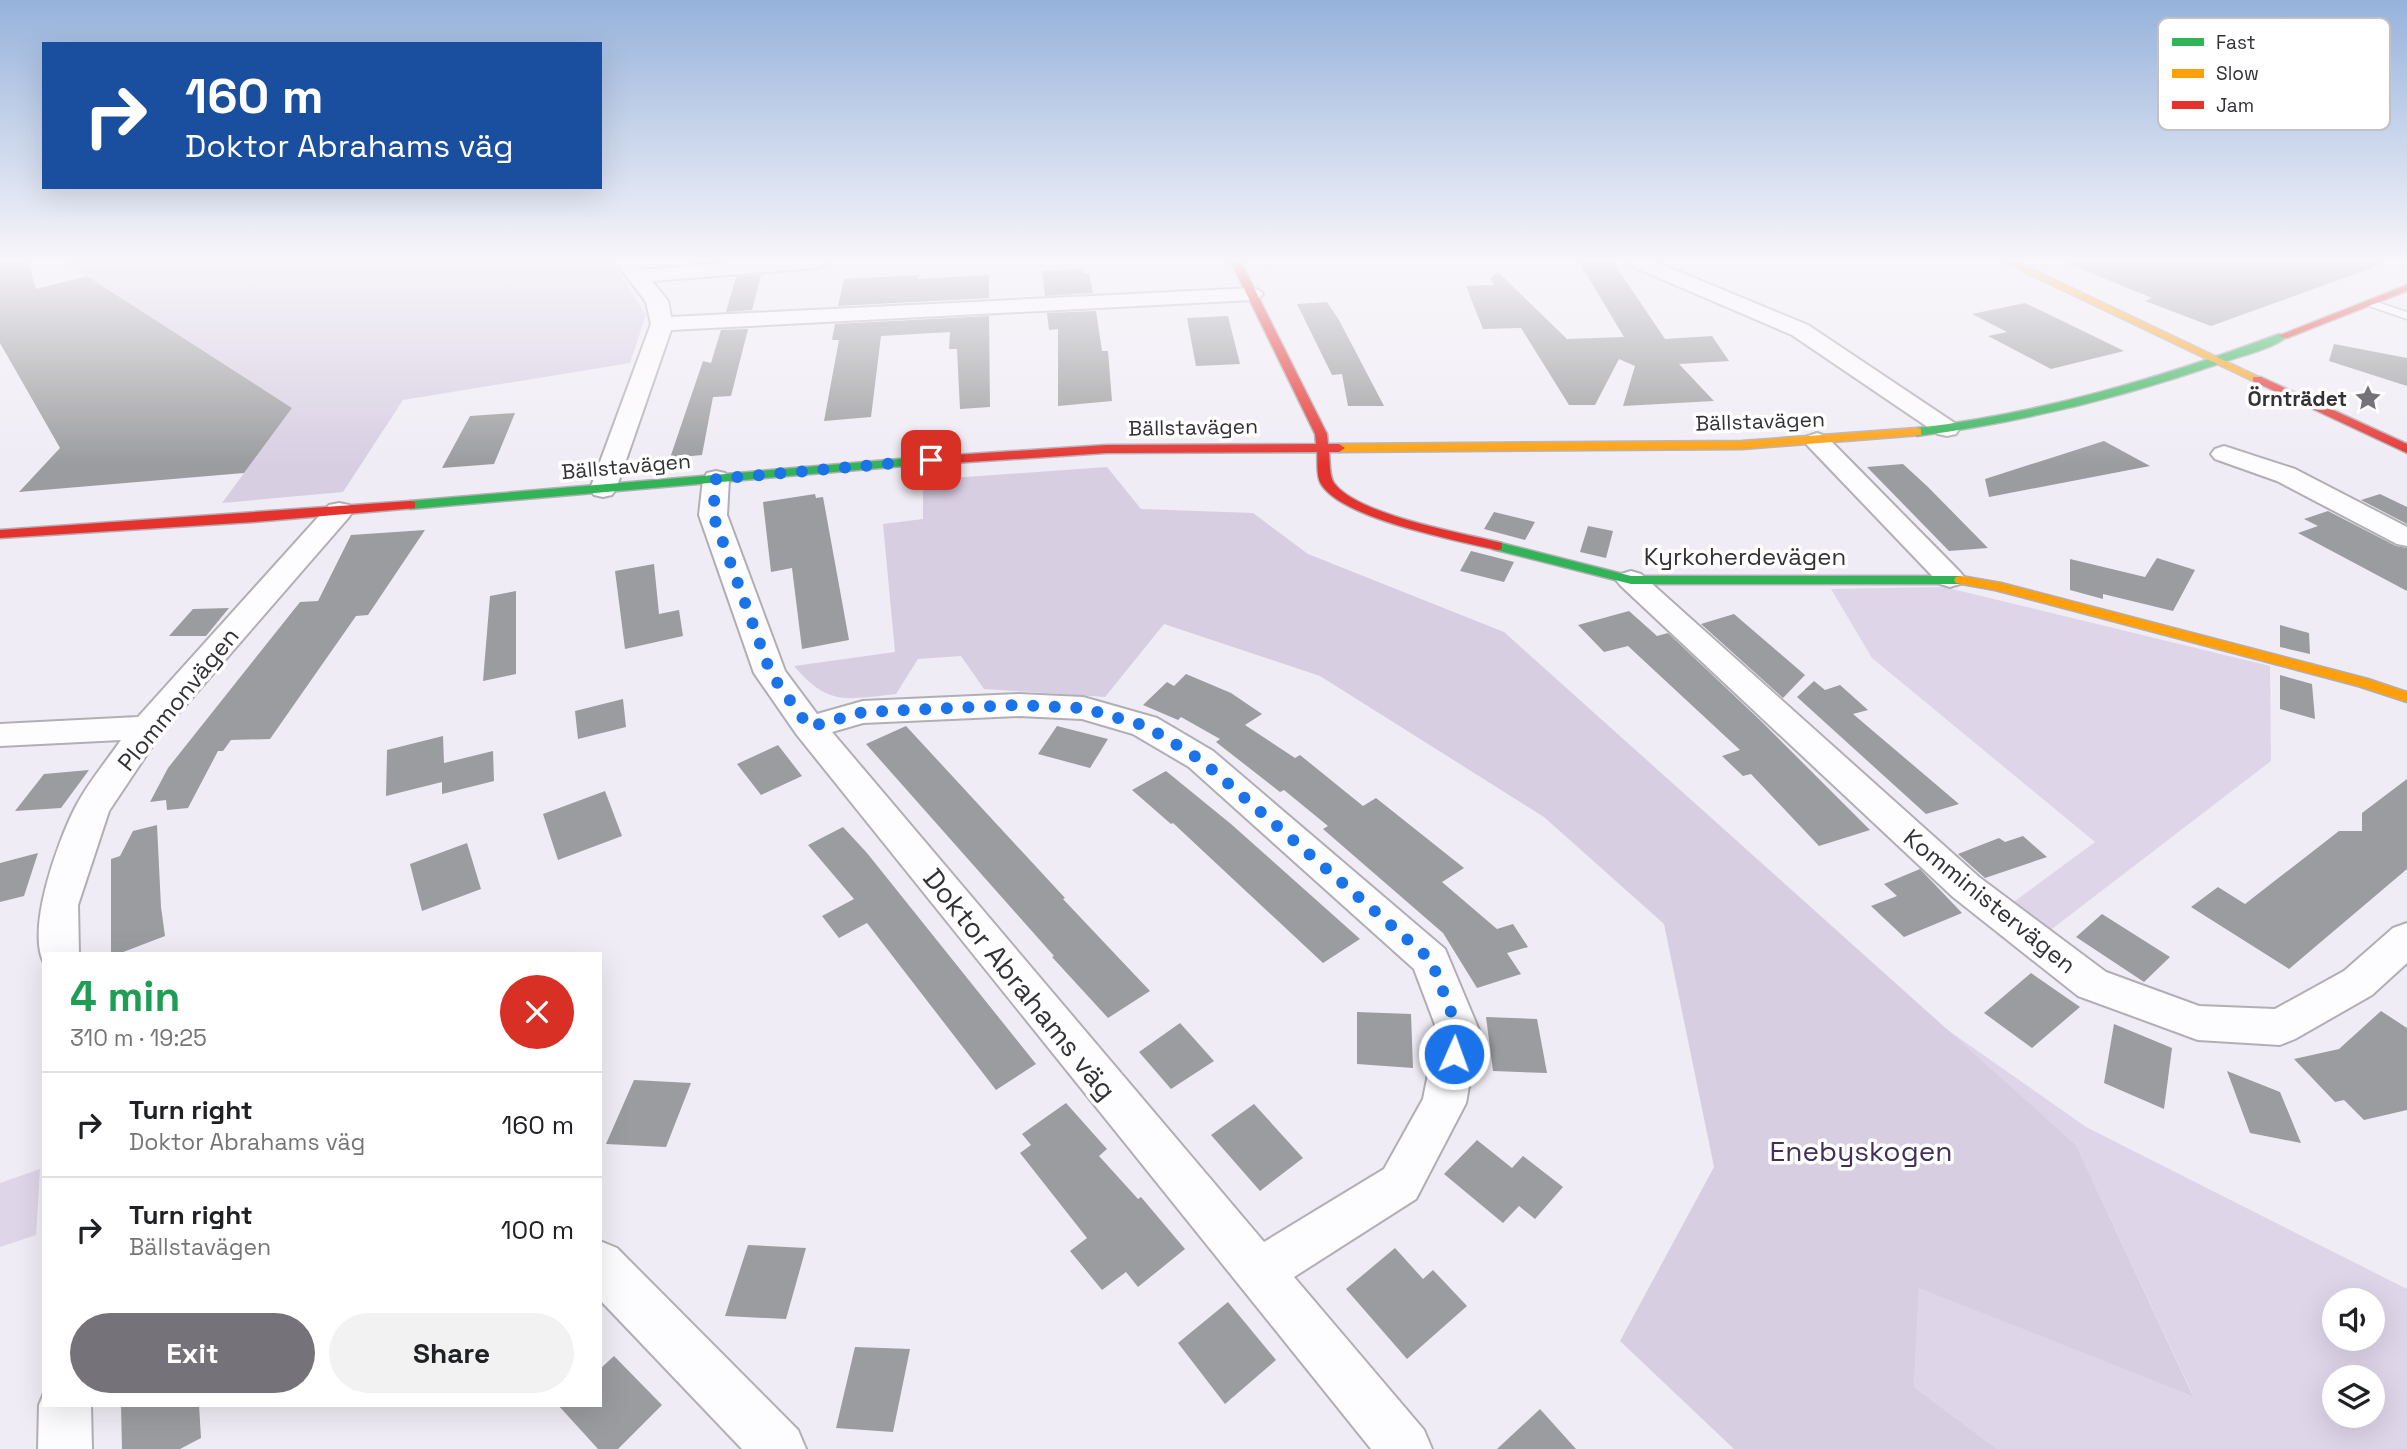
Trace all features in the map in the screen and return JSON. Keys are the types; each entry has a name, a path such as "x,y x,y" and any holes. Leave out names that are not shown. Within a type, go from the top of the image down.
{"street":[{"path":"603,489 660,330"},
{"name":"Kyrkoherdevägen","path":"1270,330 1321,434 1326,482 1342,499 1375,514 1631,580 1950,578 1996,586 2338,676 2407,697"},
{"path":"1799,330 1947,429"},
{"path":"2152,330 2407,449"},
{"name":"Bällstavägen","path":"0,534 339,511 982,456 1106,449 1728,445 1817,441 1947,429 2089,402 2221,362 2303,330"},
{"path":"1817,441 1950,578"},
{"path":"2224,454 2286,475 2407,538"},
{"name":"Doktor Abrahams väg","path":"716,479 713,515 771,674 809,727 1405,1449"},
{"name":"Plommonvägen","path":"60,952 59,905 92,808 147,728 339,511"},
{"name":"Komministervägen","path":"1631,580 1966,887 2092,984 2198,1023 2280,1027 2358,983 2407,939"},
{"path":"809,727 863,712 1019,705 1083,708 1146,726 1201,760 1431,960 1458,1030 1444,1103 1400,1184 1258,1273"},
{"path":"0,735 147,728"},
{"path":"602,1267 779,1449"},
{"path":"65,1407 65,1449"}],"shaded area":[{"path":"1944,587 2270,666 2271,761 2048,932 2011,904 2095,842 1872,658 1831,589"},
{"path":"1945,1028 2086,1127 2407,1289 2407,1449 1997,1449 1914,1387 1919,1287 2193,1395 2076,1145"},
{"path":"40,1169 36,1235 0,1247 0,1183"}],"green space":[{"path":"171,330 641,330 630,363 403,400 343,492 222,503 292,408"},
{"name":"Enebyskogen","path":"1107,467 1141,509 1253,513 1308,554 1504,632 2076,1145 2193,1396 1919,1288 1914,1387 1997,1449 1734,1449 1620,1341 1714,1167 1664,924 1544,817 1320,676 1164,624 1105,697 984,689 961,656 918,659 896,694 864,698 828,694 806,679 794,666 895,652 883,524 923,519 923,480"}],"building":[{"path":"0,330 170,330 292,408 244,473 19,492 60,448 0,343"},
{"path":"721,330 748,330 731,396 713,397 702,455 670,458 703,361 711,363"},
{"path":"834,330 989,330 990,407 960,409 957,349 949,349 950,332 881,336 871,417 824,421 839,340 832,340"},
{"path":"1058,330 1099,330 1102,351 1108,351 1112,401 1058,406"},
{"path":"1189,330 1231,330 1240,364 1196,366"},
{"path":"1310,330 1344,330 1384,406 1348,406 1342,374 1332,375"},
{"path":"1522,330 1557,330 1567,339 1624,337 1620,330 1659,330 1665,339 1712,336 1729,361 1679,364 1714,401 1623,406 1635,366 1619,359 1595,405 1569,405"},
{"path":"2002,330 2080,330 2124,351 2051,369 1988,336 2007,332"},
{"path":"2334,344 2407,358 2407,386 2329,361"},
{"path":"515,413 494,464 442,468 470,416"},
{"path":"2104,441 2150,466 1989,497 1985,479"},
{"path":"1903,464 1988,548 1949,551 1867,467"},
{"path":"815,494 816,498 823,497 849,640 802,649 792,568 771,572 763,502"},
{"path":"2380,494 2407,507 2407,524 2361,500"},
{"path":"2328,511 2396,546 2407,548 2407,591 2298,533 2318,526 2304,519"},
{"path":"1494,512 1535,522 1525,540 1484,529"},
{"path":"1588,526 1613,531 1606,558 1580,552"},
{"path":"425,530 368,615 356,616 270,739 231,740 223,751 218,751 188,808 167,810 166,800 150,802 168,768 300,602 318,601 351,535"},
{"path":"1471,551 1514,562 1504,582 1460,571"},
{"path":"2157,558 2195,570 2173,611 2103,594 2103,599 2070,590 2070,559 2145,577"},
{"path":"654,564 659,614 679,610 683,636 625,649 615,571"},
{"path":"516,591 516,674 483,681 490,596"},
{"path":"229,608 206,636 169,636 193,609"},
{"path":"1629,611 1657,636 1668,633 1870,830 1819,846 1751,774 1743,776 1722,756 1740,750 1628,646 1604,652 1578,625"},
{"path":"1734,614 1805,675 1783,698 1701,624"},
{"path":"2280,625 2309,633 2310,654 2280,647"},
{"path":"1186,674 1231,693 1262,714 1245,725 1295,758 1300,755 1363,806 1376,798 1464,868 1442,882 1497,929 1513,924 1528,947 1507,953 1521,974 1477,988 1443,933 1323,829 1328,826 1284,790 1280,792 1216,742 1220,739 1181,717 1178,720 1143,705 1167,682 1174,686"},
{"path":"2280,675 2312,684 2315,719 2280,709"},
{"path":"1814,681 1825,690 1840,685 1868,710 1853,714 1959,804 1926,814 1797,697"},
{"path":"623,699 626,727 578,739 575,711"},
{"path":"906,726 1150,991 1108,1018 866,744"},
{"path":"1057,726 1108,739 1090,768 1038,754"},
{"path":"443,736 444,763 493,751 494,781 442,794 442,782 386,796 387,750"},
{"path":"778,745 802,776 761,795 737,764"},
{"path":"89,770 61,808 15,811 44,774"},
{"path":"1166,771 1231,824 1360,939 1323,963 1173,823 1132,790"},
{"path":"2407,779 2407,869 2289,969 2191,907 2218,887 2245,904 2339,831 2362,831 2362,813"},
{"path":"605,791 622,836 558,860 543,814"},
{"path":"157,825 165,936 123,952 111,952 111,859 120,856 133,831"},
{"path":"843,827 867,853 1036,1064 996,1090 867,923 839,938 822,916 854,899 808,845"},
{"path":"2023,836 2047,857 1985,878 1958,854 1999,838 2005,842"},
{"path":"467,843 481,889 422,911 410,864"},
{"path":"38,853 24,896 0,902 0,863"},
{"path":"1920,869 1962,913 1904,937 1871,906 1897,896 1884,884"},
{"path":"2102,914 2170,957 2144,982 2076,937"},
{"path":"2031,973 2080,1007 2032,1048 1984,1013"},
{"path":"2381,1011 2407,1028 2407,1110 2364,1120 2344,1100 2335,1102 2294,1059 2339,1049"},
{"path":"1357,1012 1411,1014 1413,1068 1357,1064"},
{"path":"1486,1017 1537,1019 1547,1073 1493,1071"},
{"path":"1180,1023 1214,1061 1171,1089 1139,1052"},
{"path":"2114,1024 2172,1048 2164,1109 2104,1083"},
{"path":"2227,1071 2280,1092 2301,1143 2250,1133"},
{"path":"634,1080 691,1083 666,1147 606,1144"},
{"path":"1066,1103 1107,1149 1099,1156 1138,1199 1141,1197 1185,1249 1138,1287 1126,1272 1102,1290 1070,1251 1087,1238 1020,1153 1031,1145 1022,1134"},
{"path":"1254,1104 1303,1158 1260,1191 1211,1135"},
{"path":"1477,1140 1512,1168 1523,1156 1563,1187 1535,1219 1519,1206 1503,1223 1444,1174"},
{"path":"748,1245 806,1248 786,1319 725,1316"},
{"path":"1395,1248 1423,1279 1433,1270 1467,1306 1407,1359 1346,1289"},
{"path":"1228,1302 1276,1360 1225,1404 1178,1343"},
{"path":"855,1347 910,1349 893,1432 836,1428"},
{"path":"614,1356 662,1405 618,1449 598,1449 560,1407 602,1407 602,1367"},
{"path":"121,1407 199,1407 201,1438 180,1449 122,1449"},
{"path":"1540,1409 1576,1449 1497,1449"}],"traffic: fast":[{"path":"1917,432 2058,408 2194,369 2283,336"},
{"path":"410,505 923,461"},
{"path":"1497,546 1631,580 1961,580"}],"traffic: slow":[{"path":"2152,330 2257,379"},
{"path":"1339,448 1742,445 1917,432"},
{"path":"1961,580 1996,586 2363,682 2407,697"}],"traffic: jam":[{"path":"1269,330 1321,434 1326,482 1342,499 1375,514 1497,546"},
{"path":"2283,336 2299,330"},
{"path":"2257,379 2407,449"},
{"path":"923,461 1106,449 1339,448"},
{"path":"0,534 410,505"}],"place":[{"name":"Örnträdet","path":"2368,398"}],"route":[{"path":"931,460 716,479 713,515 771,674 809,727 863,712 1019,705 1083,708 1146,726 1201,760 1431,960 1458,1030 1454,1054"}]}
